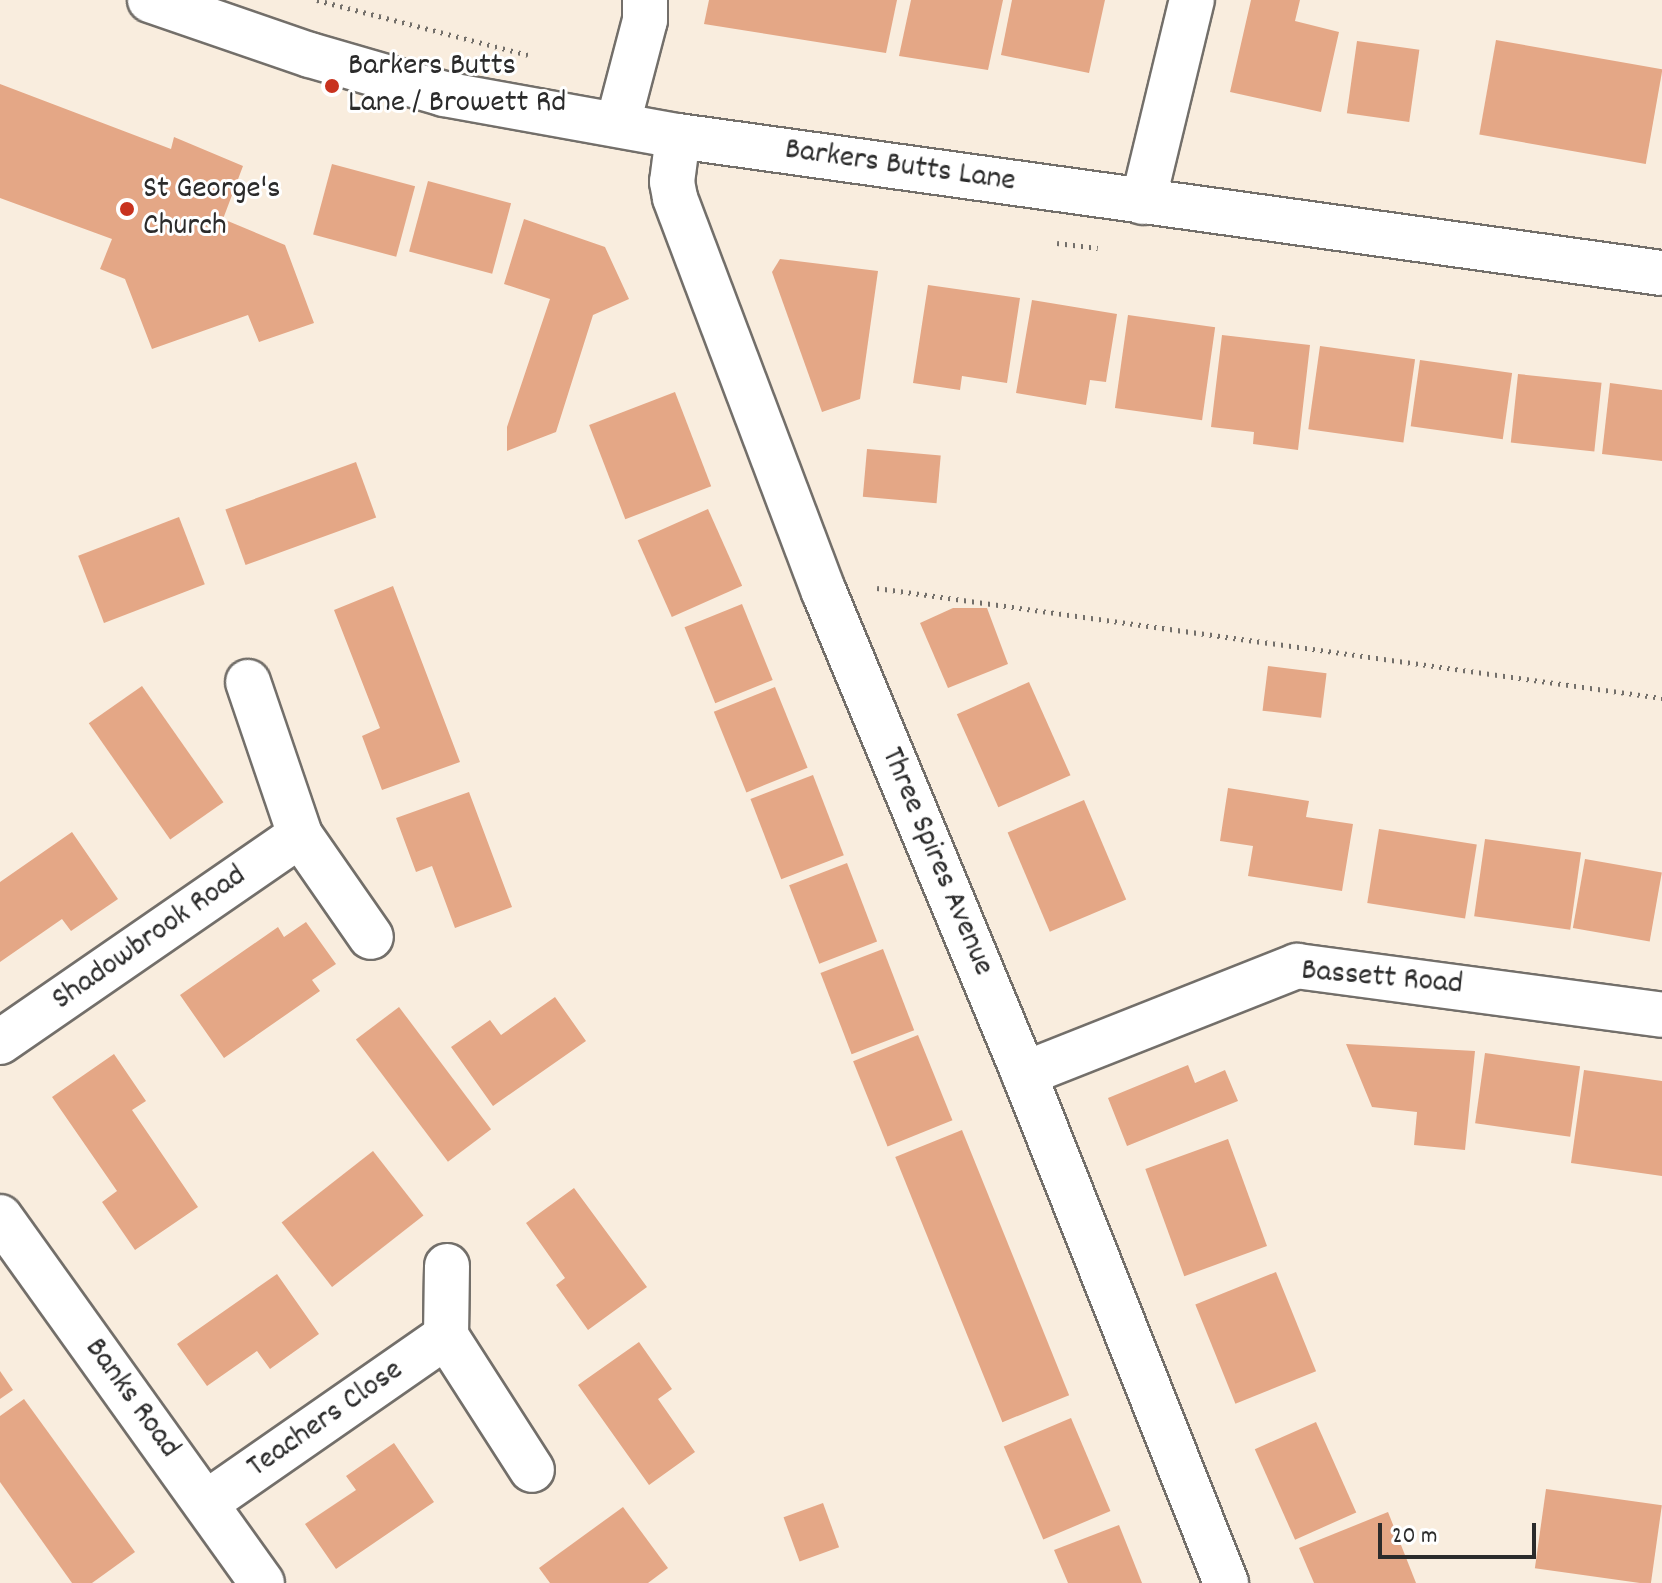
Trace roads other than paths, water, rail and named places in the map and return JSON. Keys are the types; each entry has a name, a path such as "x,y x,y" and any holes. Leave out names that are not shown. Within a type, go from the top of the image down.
{"street":[{"name":"Barkers Butts Lane","path":"150,0 310,55 444,94 678,136 1662,273"},
{"path":"618,123 645,20 645,0"},
{"path":"1143,202 1192,0"},
{"name":"Three Spires Avenue","path":"678,136 672,182 675,198 824,592 1024,1074 1226,1583"},
{"path":"248,682 300,835 371,937"},
{"name":"Shadowbrook Road","path":"0,1042 300,835"},
{"name":"Bassett Road","path":"1024,1074 1297,966 1662,1015"},
{"name":"Banks Road","path":"0,1217 262,1583"},
{"path":"447,1266 446,1336 532,1470"},
{"name":"Teachers Close","path":"206,1503 446,1336"}],"place":[{"name":"Barkers Butts Lane / Browett Rd","path":"332,86"},
{"name":"St George's Church","path":"127,209"}]}
